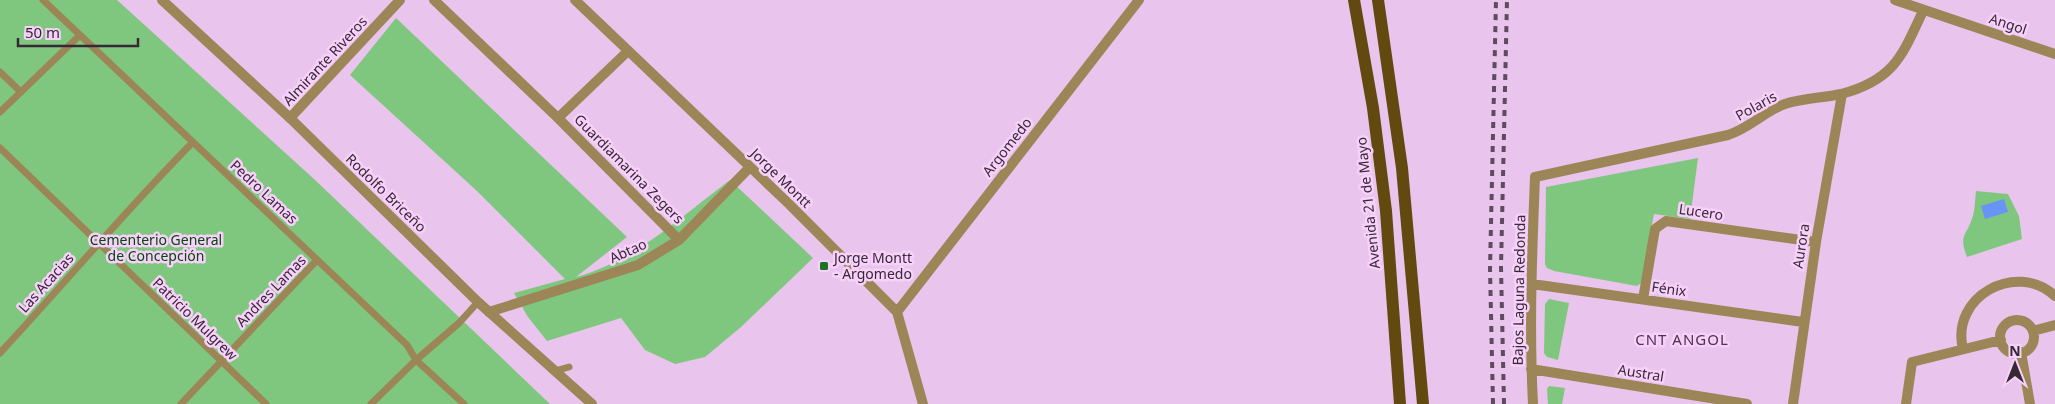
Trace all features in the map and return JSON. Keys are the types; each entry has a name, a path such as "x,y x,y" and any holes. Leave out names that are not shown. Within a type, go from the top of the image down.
{"main road":[{"name":"Avenida 21 de Mayo","path":"1354,0 1373,108 1386,211 1400,404"},
{"path":"1378,0 1401,159 1411,251 1423,404"}],"street":[{"name":"Rodolfo Briceño","path":"162,0 290,118 478,302 592,404"},
{"name":"Almirante Riveros","path":"290,118 400,0"},
{"name":"Guardiamarina Zegers","path":"434,0 558,118 679,240"},
{"name":"Jorge Montt","path":"575,0 750,167 897,312 923,404"},
{"name":"Argomedo","path":"897,312 1139,0"},
{"name":"Angol","path":"1895,0 1922,11 2055,54"},
{"name":"Polaris","path":"1535,177 1728,135 1744,129 1784,105 1842,94 1875,80 1888,72 1902,55 1922,11"},
{"name":"Guardiamarina Zegers","path":"558,118 628,51"},
{"name":"Aurora","path":"1793,404 1803,322 1842,94"},
{"name":"Abtao","path":"489,312 638,265 679,240 750,167"},
{"name":"Bajos Laguna Redonda","path":"1533,404 1531,369 1535,177"},
{"name":"Lucero","path":"1643,299 1655,229 1666,221 1816,242"},
{"path":"1963,350 1962,333 1967,312 1974,301 1988,289 2005,282 2030,282 2041,286 2055,296"},
{"name":"Fénix","path":"1532,284 1803,322"},
{"path":"2011,321 2023,321 2033,331 2033,342 2029,349 2021,352 2011,352 2003,346 2001,340 2002,329 2011,321"},
{"path":"2033,331 2055,325"},
{"path":"1906,404 1912,362 2001,340"},
{"path":"2021,352 2030,404"},
{"name":"Austral","path":"1531,369 1747,404"}],"lane":[{"name":"Pedro Lamas","path":"43,0 407,345 416,360 464,404"},
{"path":"0,112 80,35"},
{"path":"0,72 21,92"},
{"name":"Las Acacias","path":"0,353 69,278 98,243 193,142"},
{"name":"Patricio Mulgrew","path":"0,148 266,404"},
{"name":"Andres Lamas","path":"181,404 317,260"},
{"path":"371,404 416,360 459,323 478,302"},
{"path":"555,371 569,367"}],"green space":[{"name":"Cementerio General de Concepción","path":"0,0 117,0 314,179 550,404 0,404"},
{"path":"396,18 627,237 576,277 598,270 638,249 730,180 813,258 741,327 705,357 675,364 645,350 621,318 547,341 528,317 514,293 565,279 477,191 350,75"},
{"path":"1698,158 1690,219 1654,214 1641,283 1637,286 1554,271 1547,268 1545,264 1546,187"},
{"path":"1976,191 2008,194 2019,216 2022,239 1967,257 1963,240 1973,216"},
{"path":"1549,299 1569,303 1558,360 1547,357 1544,353 1545,304"},
{"path":"1549,386 1565,388 1562,404 1548,404 1547,389"}],"water":[{"path":"2004,199 2008,212 1985,219 1981,206"}],"railway":[{"path":"1493,404 1490,269 1496,0"},
{"path":"1504,404 1501,267 1507,0"}],"place":[{"name":"Jorge Montt - Argomedo","path":"824,266"}],"district":[{"name":"CNT ANGOL","path":"1682,340"}]}
